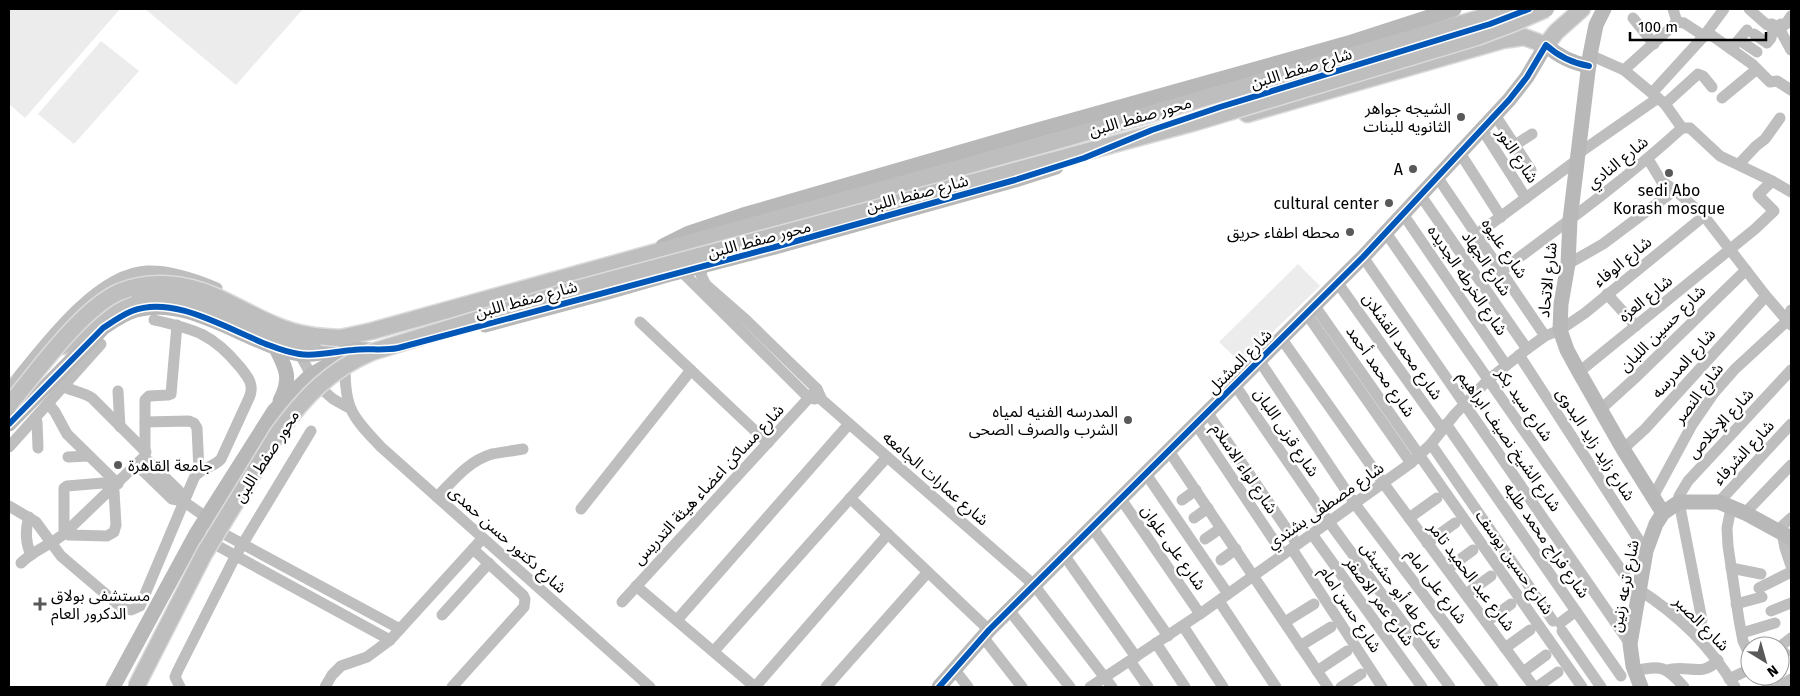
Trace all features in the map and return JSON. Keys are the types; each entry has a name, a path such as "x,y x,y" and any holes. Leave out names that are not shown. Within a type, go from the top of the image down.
{"main road":[{"name":"محور صفط اللبن","path":"9,406 88,314 128,289 174,284 194,288 288,329 309,335 340,338 372,331 1056,141 1477,19 1505,9"},
{"name":"محور صفط اللبن","path":"136,687 204,554 278,432 292,413 319,385 340,368 359,358 372,352 569,291 1196,122 1476,37 1546,9"},
{"path":"1196,122 1230,119 1492,43 1516,38 1530,38 1546,45 1582,9"},
{"path":"9,389 101,317 126,303 136,305 165,298 189,302 258,332 295,343 322,342 340,338"}],"street":[{"path":"654,252 689,232 890,172 1333,48 1454,9"},
{"name":"شارع صفط اللبن","path":"274,411 311,375 351,354 398,348 1015,180 1084,158 1194,115 1490,24 1528,9"},
{"name":"شارع الاتحاد","path":"1604,9 1596,26 1590,60 1570,220 1568,264 1561,304 1560,330 1567,350 1579,372 1623,449 1664,513"},
{"path":"1673,9 1677,22"},
{"path":"1750,9 1768,25 1772,24 1778,29 1791,50"},
{"path":"1658,98 1705,34 1718,11"},
{"path":"1731,49 1750,32 1767,43 1772,33 1781,24 1785,25 1791,16"},
{"path":"1633,18 1654,44"},
{"path":"1624,70 1677,22"},
{"path":"1677,22 1684,23 1731,49 1757,68 1770,82 1777,81 1791,90"},
{"path":"1739,40 1757,52"},
{"path":"1546,45 1563,59 1576,64 1590,60 1624,70 1658,98 1682,128 1690,128 1720,156 1791,192"},
{"name":"شارع المشتل","path":"940,687 1032,582 1064,555 1121,499 1386,233 1438,178 1520,87 1546,45"},
{"path":"1722,98 1757,68"},
{"path":"1476,235 1658,98 1697,74 1702,74 1712,87"},
{"path":"1495,115 1532,170"},
{"path":"1739,164 1765,139 1780,118"},
{"name":"شارع النادي","path":"1501,271 1648,159 1682,128"},
{"name":"شارع النور","path":"1482,129 1526,198"},
{"path":"1515,145 1532,134"},
{"path":"1460,153 1501,217"},
{"path":"1648,159 1662,182 1675,190 1704,216 1766,296 1790,319"},
{"name":"شارع عليوه","path":"1438,178 1545,336"},
{"name":"شارع العزه","path":"1579,372 1748,236 1774,211 1758,195 1772,181"},
{"path":"1568,264 1590,252 1675,190"},
{"name":"شارع الجهاد","path":"1421,196 1523,352"},
{"name":"شارع الخرطه الجديده","path":"1403,214 1506,365"},
{"name":"شارع الوفاء","path":"1560,330 1584,313 1704,216"},
{"name":"شارع سيد بكر","path":"1386,233 1638,592"},
{"name":"شارع الشيخ نصيف ابراهيم","path":"1362,257 1630,644"},
{"path":"703,266 701,275 706,285 746,320 813,394"},
{"name":"شارع حسين اللبان","path":"1601,409 1634,380 1746,270"},
{"name":"شارع دكتور حسن حمدى","path":"9,389 72,314 102,289 122,278 140,272 161,271 194,279 215,287 233,297 287,338 301,354 316,384 324,392 351,409 381,447 650,687"},
{"path":"681,271 813,394"},
{"name":"شارع محمد القشلان","path":"1337,282 1444,427"},
{"path":"1607,294 1636,326"},
{"name":"شارع المدرسه","path":"1623,449 1645,429 1766,296"},
{"path":"9,424 103,328 136,305 163,307 197,315 253,340 301,354"},
{"name":"شارع حسين يوسف","path":"1310,309 1416,459 1582,687"},
{"path":"113,687 201,524 287,388 286,367 260,318"},
{"name":"شارع النصر","path":"1653,497 1692,425 1714,393 1735,369 1790,319"},
{"path":"9,506 42,528 61,556 122,608 126,610 136,609 142,603 194,478 199,472 213,466 221,459 251,395 252,388 247,376 221,346 200,332 154,320"},
{"path":"640,322 768,443"},
{"path":"22,563 30,555 65,533 142,458 146,398 149,396 168,396 171,393 177,325"},
{"name":"شارع مصطفى بشندي","path":"1090,687 1183,626 1384,484 1416,459 1431,444 1464,404 1488,380 1545,336 1560,330"},
{"name":"شارع عبد الحميد تامر","path":"1281,338 1427,543 1536,687"},
{"path":"9,447 101,344"},
{"name":"شارع صفط اللبن","path":"301,354 355,349 351,354"},
{"name":"شارع زايد زايد البدوى","path":"1523,352 1646,551"},
{"name":"شارع دكتور حسن حمدى","path":"351,354 347,389 351,409"},
{"name":"شارع على امام","path":"1259,360 1355,504 1492,687"},
{"path":"581,509 691,370"},
{"name":"شارع الإخلاص","path":"1679,502 1679,496 1688,481 1791,370"},
{"name":"شارع قرنى اللبان","path":"1235,385 1329,522"},
{"path":"62,386 89,396 120,427 172,499 183,501 201,524 236,555 390,640"},
{"path":"118,391 120,427"},
{"name":"شارع عمارات الجامعه","path":"813,394 1032,582 1112,687"},
{"name":"شارع مساكن اعضاء هيئة التدريس","path":"622,602 813,394"},
{"path":"48,403 67,434 115,486 116,525 114,532 107,536 69,535 65,533"},
{"path":"1208,412 1291,549"},
{"path":"35,418 37,422 38,448"},
{"path":"145,422 189,421 194,423 197,428 199,472"},
{"path":"677,620 849,424"},
{"name":"شارع لواء الاسلام","path":"1196,424 1291,549"},
{"name":"شارع الشرفاء","path":"1731,508 1791,424"},
{"name":"شارع فراج محمد طلبه","path":"1444,427 1576,611 1629,671"},
{"path":"180,687 175,677 236,555 311,431"},
{"path":"1431,444 1601,687"},
{"path":"436,497 463,470 476,461 491,455 523,449"},
{"path":"1169,451 1328,687"},
{"path":"68,457 89,456"},
{"path":"714,651 887,457"},
{"path":"1743,636 1736,604 1727,535 1731,508 1791,465"},
{"path":"1146,474 1223,597 1276,687"},
{"path":"65,533 64,488 67,486 103,483 115,486"},
{"path":"1182,500 1196,490"},
{"path":"850,498 928,572 986,634 1022,687"},
{"path":"1409,518 1437,498"},
{"name":"شارع على علوان","path":"1121,499 1200,614"},
{"path":"1702,620 1679,502 1731,508 1784,534"},
{"name":"شارع ترعه زنين","path":"1641,687 1629,671 1630,644 1646,551 1656,524 1664,513 1679,502"},
{"path":"1194,518 1208,508"},
{"path":"28,517 26,540 30,555"},
{"path":"1791,518 1784,534 1787,556 1791,566"},
{"name":"شارع طه أبو حشيش","path":"1329,522 1450,687"},
{"path":"1427,543 1455,523"},
{"path":"201,524 400,629"},
{"path":"1092,527 1168,636"},
{"path":"1205,539 1221,528"},
{"path":"636,586 755,687 888,534"},
{"name":"شارع عمر الاصفر","path":"1312,534 1422,687"},
{"path":"325,687 332,675 341,666 367,657 390,640 482,538"},
{"path":"452,687 524,607 525,602 523,595 473,549"},
{"path":"1222,560 1236,549"},
{"name":"شارع حسن امام","path":"1291,549 1382,687"},
{"path":"1447,569 1473,550"},
{"path":"1064,555 1133,659 1148,687"},
{"path":"442,615 489,563"},
{"path":"1731,568 1761,574"},
{"path":"826,687 928,572"},
{"path":"1736,604 1760,593 1791,572"},
{"path":"1466,594 1491,576"},
{"name":"شارع الصبر","path":"1638,592 1661,604 1682,622 1718,660 1732,683"},
{"path":"1771,611 1791,603"},
{"path":"1285,622 1314,604"},
{"path":"1486,622 1511,604"},
{"path":"1009,610 1070,687"},
{"path":"1559,625 1576,611"},
{"path":"1742,633 1775,623"},
{"path":"1183,626 1223,687"},
{"path":"1300,646 1331,627"},
{"path":"1506,648 1530,630"},
{"path":"1156,643 1185,687"},
{"path":"1317,671 1347,651"},
{"path":"1523,672 1546,655"},
{"path":"1616,687 1629,671 1654,667 1667,670 1686,667 1695,669 1708,668 1718,660"},
{"path":"954,669 968,687"},
{"path":"1667,670 1684,687"},
{"path":"1536,687 1558,672"},
{"path":"1341,687 1361,674"},
{"path":"1779,687 1791,679"}],"shaded area":[{"path":"9,9 120,9 25,118 9,104"},
{"path":"145,9 303,9 236,85"},
{"path":"101,41 139,71 74,144 38,114"},
{"path":"1298,264 1320,286 1241,363 1219,342"}],"cycle path":[{"path":"9,424 103,328 132,311 152,307 173,308 216,322 280,349 299,354 312,355 358,349 398,348 775,247 1015,180 1084,158 1152,130 1220,107 1490,24 1529,9"},
{"path":"939,687 989,630 1363,257 1509,100 1527,77 1546,45 1566,59 1589,66"}],"place":[{"name":"الشيجه جواهر الثانويه للبنات","path":"1461,117"},
{"name":"A","path":"1413,169"},
{"name":"sedi Abo Korash mosque","path":"1669,173"},
{"name":"cultural center","path":"1389,203"},
{"name":"محطه اطفاء حريق","path":"1350,232"},
{"name":"المدرسه الفنيه لمياه الشرب والصرف الصحى","path":"1128,420"},
{"name":"جامعة القاهرة","path":"118,465"},
{"name":"مستشفى بولاق الدكرور العام","path":"40,604"}]}
